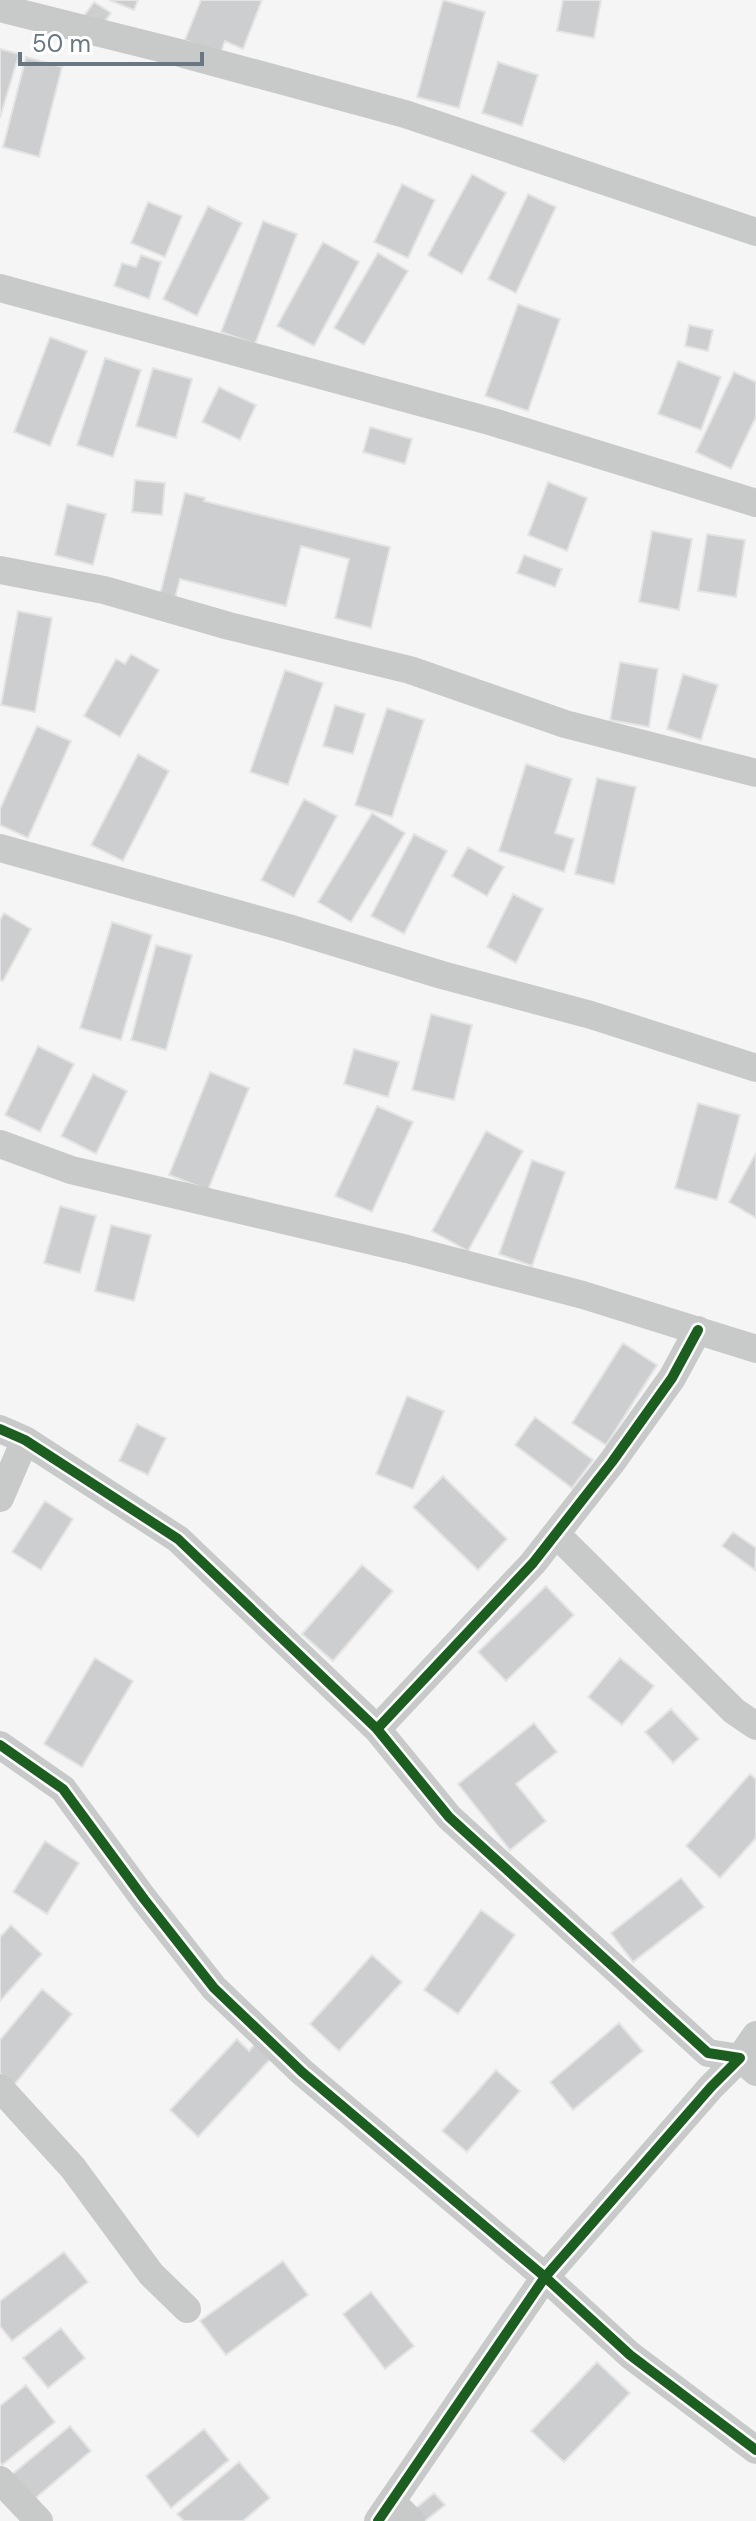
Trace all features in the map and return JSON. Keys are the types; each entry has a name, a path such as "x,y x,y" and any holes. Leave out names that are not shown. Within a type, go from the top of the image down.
{"street":[{"path":"0,8 405,114 756,232"},
{"path":"0,288 493,422 756,503"},
{"path":"0,570 104,590 229,626 410,670 565,724 756,773"},
{"path":"0,848 591,1015 756,1068"},
{"path":"0,1144 71,1170 407,1249 583,1295 756,1349"},
{"path":"377,1729 533,1563 612,1462 672,1378 698,1330"},
{"path":"0,1498 12,1435 178,1539 377,1729 449,1817 708,2053 751,2055"},
{"path":"556,1534 734,1711 756,1726"},
{"path":"0,1745 63,1789 214,1988 302,2072 545,2277 630,2355 756,2450"},
{"path":"393,2515 545,2277 711,2087 751,2055"},
{"path":"0,2088 73,2168 151,2274 187,2309"},
{"path":"0,2480 39,2521"}],"building":[{"path":"109,0 138,0 134,10"},
{"path":"201,0 262,0 243,49 225,41 220,54 185,40"},
{"path":"443,0 485,12 459,108 417,97"},
{"path":"563,0 601,0 594,38 557,31"},
{"path":"94,2 111,13 101,27 84,16"},
{"path":"0,49 19,54 0,118"},
{"path":"26,57 62,67 39,157 3,147"},
{"path":"498,62 538,75 522,126 482,113"},
{"path":"472,174 506,193 462,274 428,255"},
{"path":"402,184 435,200 408,258 374,242"},
{"path":"528,194 556,207 516,293 488,279"},
{"path":"148,202 182,216 165,257 131,243"},
{"path":"208,206 242,223 197,316 163,299"},
{"path":"263,221 297,234 255,344 221,332"},
{"path":"323,242 359,262 314,346 277,326"},
{"path":"378,253 408,271 364,345 334,328"},
{"path":"141,255 161,262 149,299 114,286 122,263 136,267"},
{"path":"518,304 560,319 528,411 485,396"},
{"path":"689,325 713,330 708,351 685,346"},
{"path":"50,337 87,351 50,446 14,432"},
{"path":"105,358 141,370 113,457 77,445"},
{"path":"678,361 721,377 701,430 658,414"},
{"path":"153,368 192,379 176,438 136,426"},
{"path":"734,372 756,382 756,417 731,469 696,452"},
{"path":"219,387 256,405 240,440 202,422"},
{"path":"370,427 412,439 405,464 363,452"},
{"path":"135,480 165,483 162,515 132,512"},
{"path":"548,482 587,498 567,551 528,535"},
{"path":"185,493 205,498 204,501 390,547 371,628 335,618 349,559 301,546 286,606 180,579 173,606 158,603"},
{"path":"67,504 106,514 93,565 55,555"},
{"path":"652,531 692,539 679,610 639,602"},
{"path":"707,534 745,540 736,597 698,591"},
{"path":"524,555 562,569 555,587 517,573"},
{"path":"18,611 52,618 35,712 1,705"},
{"path":"131,654 159,670 120,737 84,716 116,659 125,664"},
{"path":"620,662 658,669 649,727 610,720"},
{"path":"285,670 323,683 288,785 250,772"},
{"path":"683,674 718,685 701,740 667,729"},
{"path":"335,705 365,714 353,754 323,746"},
{"path":"387,708 424,720 392,817 355,805"},
{"path":"37,726 71,741 28,838 0,825 0,809"},
{"path":"138,754 169,771 123,861 91,845"},
{"path":"526,764 572,779 555,833 574,839 564,872 499,851"},
{"path":"597,778 636,787 614,884 575,874"},
{"path":"304,799 337,816 294,897 261,880"},
{"path":"372,813 405,833 351,922 318,902"},
{"path":"414,834 447,851 404,934 371,916"},
{"path":"468,847 504,867 487,896 452,876"},
{"path":"513,894 543,909 516,963 487,947"},
{"path":"4,913 31,929 3,981 0,980 0,920"},
{"path":"112,922 152,935 121,1040 80,1028"},
{"path":"156,945 192,955 166,1050 131,1040"},
{"path":"431,1014 472,1025 454,1100 412,1090"},
{"path":"38,1046 74,1064 40,1132 5,1115"},
{"path":"354,1049 399,1062 388,1097 344,1084"},
{"path":"210,1072 249,1088 208,1190 169,1175"},
{"path":"93,1074 127,1091 96,1154 61,1136"},
{"path":"698,1103 740,1115 717,1200 675,1188"},
{"path":"377,1106 413,1122 372,1212 335,1196"},
{"path":"486,1131 523,1151 468,1251 432,1231"},
{"path":"756,1153 756,1218 729,1202"},
{"path":"532,1160 565,1172 532,1266 499,1254"},
{"path":"60,1206 96,1216 80,1273 44,1263"},
{"path":"111,1225 151,1235 134,1301 95,1291"},
{"path":"623,1343 657,1365 606,1445 572,1423"},
{"path":"407,1396 444,1411 413,1489 376,1474"},
{"path":"535,1417 593,1460 572,1488 515,1445"},
{"path":"137,1424 166,1438 148,1475 119,1461"},
{"path":"443,1476 507,1539 478,1570 413,1507"},
{"path":"45,1501 73,1519 41,1570 12,1552"},
{"path":"733,1532 756,1548 755,1570 722,1546"},
{"path":"362,1565 393,1591 333,1661 302,1634"},
{"path":"546,1586 574,1615 506,1681 478,1652"},
{"path":"95,1658 133,1681 82,1767 44,1744"},
{"path":"620,1658 654,1686 622,1725 588,1697"},
{"path":"671,1709 699,1739 673,1763 645,1732"},
{"path":"534,1723 557,1752 516,1784 546,1821 510,1850 458,1784"},
{"path":"750,1774 756,1779 756,1838 720,1878 686,1846"},
{"path":"45,1841 79,1863 47,1914 13,1892"},
{"path":"681,1878 704,1907 633,1962 611,1933"},
{"path":"481,1910 515,1935 458,2014 424,1990"},
{"path":"11,1925 42,1954 0,2001 0,1937"},
{"path":"372,1955 402,1982 339,2051 310,2024"},
{"path":"42,1989 72,2014 14,2085 0,2073 0,2040"},
{"path":"619,2023 643,2051 573,2110 550,2082"},
{"path":"260,2038 276,2053 198,2137 170,2110 237,2039 249,2051"},
{"path":"496,2070 520,2091 467,2152 442,2131"},
{"path":"64,2252 88,2282 12,2341 0,2326 0,2301"},
{"path":"283,2261 308,2295 226,2355 200,2321"},
{"path":"371,2292 414,2346 385,2369 343,2314"},
{"path":"61,2328 85,2358 48,2388 23,2358"},
{"path":"597,2362 630,2393 564,2462 531,2431"},
{"path":"26,2385 55,2422 2,2465 0,2406"},
{"path":"70,2426 91,2451 25,2507 4,2481"},
{"path":"204,2429 229,2460 171,2508 146,2476"},
{"path":"239,2462 270,2498 243,2521 184,2521 177,2514"},
{"path":"434,2493 445,2505 425,2521 414,2521 409,2514"}],"cycle path":[{"path":"0,1429 25,1440 178,1539 377,1729 533,1563 612,1462 672,1378 698,1330"},
{"path":"377,1729 449,1817 708,2053 740,2058 545,2277 378,2521"},
{"path":"0,1745 63,1789 214,1988 302,2072 545,2277 630,2355 756,2450"}]}
